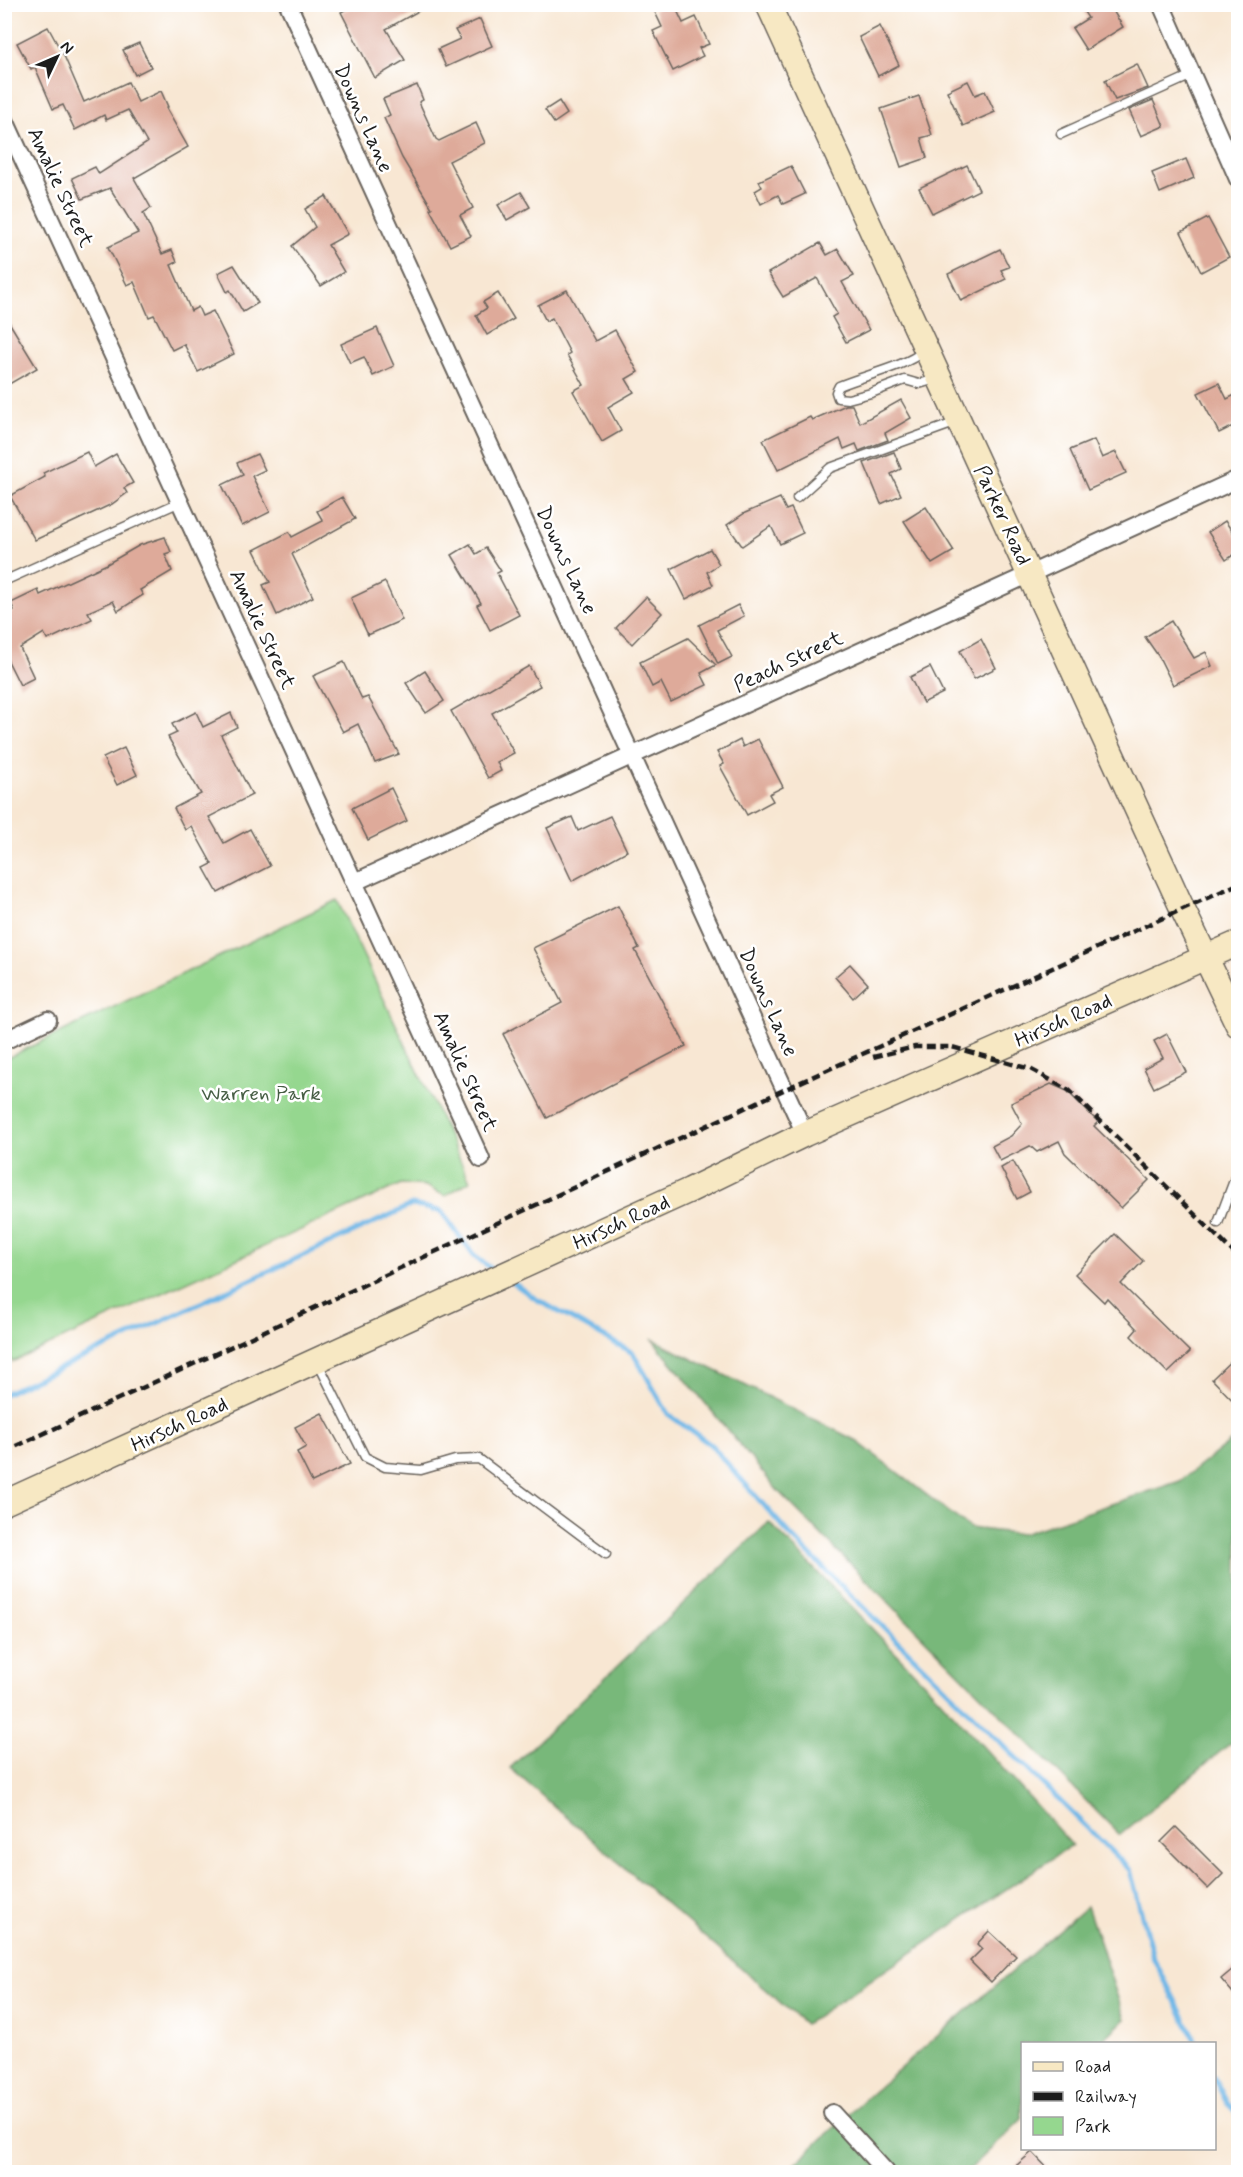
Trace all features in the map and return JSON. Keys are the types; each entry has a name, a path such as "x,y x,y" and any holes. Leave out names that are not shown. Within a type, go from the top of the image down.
{"main road":[{"name":"Parker Road","path":"768,4 1239,1025"},
{"name":"Hirsch Road","path":"4,1503 488,1283 805,1134 1239,943"}],"street":[{"name":"Downs Lane","path":"288,4 805,1134"},
{"path":"1161,4 1239,179"},
{"name":"Amalie Street","path":"4,118 481,1159"},
{"name":"Peach Street","path":"355,882 1239,479"},
{"path":"4,1041 48,1020"},
{"path":"832,2113 886,2172"}],"lane":[{"path":"1061,134 1192,75"},
{"path":"927,348 911,361 878,370 839,386 836,392 838,398 848,399 905,381 919,384 940,378"},
{"path":"797,498 830,468 897,442 932,433 960,420"},
{"path":"4,581 180,502"},
{"path":"1218,1223 1239,1170"},
{"path":"317,1361 365,1457 385,1467 421,1470 455,1460 479,1459 606,1554"}],"green space":[{"name":"Warren Park","path":"337,900 470,1181 445,1196 426,1186 401,1184 12,1362 4,1335 5,1059"},
{"path":"652,1339 855,1440 970,1528 1022,1534 1180,1481 1238,1436 1238,1737 1120,1835 778,1491"},
{"path":"769,1522 939,1698 1072,1845 805,2024 510,1768"},
{"path":"1087,1906 1125,2019 1101,2042 1021,2042 1021,2120 967,2172 786,2172 866,2098"}],"building":[{"path":"356,4 431,4 386,29 405,60 375,78 341,12"},
{"path":"665,4 674,4 683,23 696,17 709,44 699,48 703,56 673,71 653,31 662,27 654,10"},
{"path":"1095,4 1109,4 1123,27 1086,50 1072,28 1088,18 1084,12"},
{"path":"480,19 492,46 446,67 438,49 460,39 455,30"},
{"path":"880,26 899,65 878,76 859,37"},
{"path":"48,27 65,58 84,102 128,82 138,102 161,91 168,107 166,108 188,147 134,178 151,208 143,213 162,254 172,250 177,262 171,265 191,311 198,307 202,316 213,311 234,354 198,372 184,344 172,350 154,315 149,317 134,282 127,285 108,247 138,233 110,188 82,199 72,178 95,167 99,174 147,143 128,110 106,120 104,115 75,130 63,105 53,109 35,67 31,69 17,43"},
{"path":"139,43 151,67 135,75 123,50"},
{"path":"1137,64 1148,88 1115,100 1105,80"},
{"path":"968,81 975,95 985,91 995,112 963,126 947,91"},
{"path":"417,85 423,100 419,102 436,139 439,141 476,123 485,143 449,161 473,208 460,215 471,236 450,246 430,209 432,208 402,158 384,118 390,115 383,99"},
{"path":"919,96 932,135 921,138 927,158 901,167 881,109"},
{"path":"1153,100 1164,126 1141,136 1129,110"},
{"path":"559,101 567,114 554,123 545,110"},
{"path":"1186,159 1194,178 1160,193 1152,173"},
{"path":"967,165 979,190 932,213 919,188"},
{"path":"791,166 805,194 783,204 778,195 761,204 755,191 762,187 759,181"},
{"path":"521,192 530,207 507,220 498,205"},
{"path":"326,196 348,234 328,245 344,272 321,286 292,246 315,227 305,209"},
{"path":"1208,218 1229,257 1201,272 1181,232"},
{"path":"820,243 827,255 838,249 854,276 842,282 869,330 846,342 832,317 837,314 817,278 783,297 768,273"},
{"path":"1000,249 1009,267 1001,270 1006,279 961,301 948,274"},
{"path":"234,265 258,303 243,312 230,290 227,292 218,273"},
{"path":"567,290 595,341 615,330 638,372 626,379 634,392 608,407 621,431 602,442 573,391 584,385 567,355 570,353 552,318 546,321 538,305"},
{"path":"498,293 514,319 487,335 476,315 487,308 483,302"},
{"path":"4,314 37,368 4,387"},
{"path":"377,328 394,366 373,376 364,357 350,363 341,344"},
{"path":"1219,383 1227,399 1239,393 1239,423 1219,433 1198,393"},
{"path":"901,400 911,418 885,433 888,440 859,451 856,444 844,449 840,439 778,470 763,440 810,417 812,420 846,405 852,405 860,423"},
{"path":"1094,440 1102,458 1116,452 1126,473 1088,490 1070,450"},
{"path":"87,452 94,467 116,454 133,483 124,488 127,493 112,504 35,540 10,496 45,477 43,473"},
{"path":"894,452 901,469 891,474 901,495 881,504 864,463"},
{"path":"257,454 265,470 252,476 270,512 242,526 222,485 243,475 237,463"},
{"path":"342,497 355,519 292,554 313,597 277,615 263,585 270,582 254,550 289,532 292,537 323,521 317,511"},
{"path":"780,498 786,510 791,508 803,533 780,544 771,526 742,546 727,525 745,513"},
{"path":"926,507 954,551 932,564 904,521"},
{"path":"1225,521 1239,541 1239,551 1226,560 1208,532"},
{"path":"165,537 171,552 165,554 172,571 140,590 143,595 118,611 113,601 88,612 92,619 48,640 44,633 20,648 34,678 20,685 4,653 4,617 14,610 11,603 38,590 40,595 107,564 140,545"},
{"path":"470,544 476,554 486,548 501,571 497,573 519,615 490,630 477,605 481,603 452,555"},
{"path":"710,549 719,564 707,572 713,585 686,599 671,569"},
{"path":"385,582 402,620 368,635 351,598"},
{"path":"646,597 662,613 632,644 616,628"},
{"path":"738,605 744,616 717,630 732,657 718,664 699,625"},
{"path":"1171,621 1194,658 1206,652 1212,666 1173,685 1159,657 1145,637"},
{"path":"688,638 716,665 701,673 707,685 671,702 661,682 652,687 640,662"},
{"path":"981,639 996,668 974,679 960,651"},
{"path":"344,662 362,699 368,697 399,754 375,763 358,724 343,732 313,676"},
{"path":"529,666 540,686 492,713 514,753 497,762 501,771 488,778 451,711"},
{"path":"930,667 943,693 923,703 910,677"},
{"path":"425,671 444,701 426,713 406,683"},
{"path":"196,712 203,727 231,713 237,727 221,735 252,795 209,817 224,843 250,829 270,866 218,893 204,868 212,864 191,826 185,830 174,808 201,794 168,737 177,733 172,724"},
{"path":"758,739 783,787 769,794 773,801 747,815 720,766 724,764 717,752 740,740 743,747"},
{"path":"124,748 137,775 117,785 103,758"},
{"path":"391,788 407,821 368,840 352,808"},
{"path":"610,816 627,851 572,881 547,828 572,817 578,831"},
{"path":"618,906 639,948 635,950 686,1046 547,1118 503,1034 562,1003 533,948"},
{"path":"850,964 868,984 853,998 835,977"},
{"path":"1167,1034 1186,1072 1154,1088 1144,1068 1163,1058 1154,1041"},
{"path":"1051,1084 1067,1091 1098,1122 1094,1126 1149,1180 1121,1208 1065,1153 1059,1141 1037,1152 1030,1146 1000,1161 992,1146 1011,1136 1022,1124 1011,1103"},
{"path":"1013,1161 1030,1192 1017,1199 1001,1168"},
{"path":"1115,1234 1143,1261 1121,1284 1190,1352 1168,1373 1131,1336 1137,1329 1107,1298 1104,1302 1075,1274"},
{"path":"1239,1353 1239,1407 1212,1379"},
{"path":"322,1413 350,1464 312,1482 297,1452 306,1447 295,1427"},
{"path":"1176,1827 1223,1874 1208,1889 1161,1842"},
{"path":"989,1931 1016,1956 991,1982 970,1961 982,1949 977,1944"},
{"path":"1239,1964 1239,2000 1221,1979"},
{"path":"1032,2152 1051,2172 1009,2172"}],"waterway":[{"path":"4,1394 412,1205 441,1211 474,1256 496,1272"},
{"path":"509,1280 536,1299 633,1353 668,1414 711,1445 790,1535 1130,1870 1153,1957 1196,2042"},
{"path":"1216,2082 1227,2103 1238,2114"}],"railway":[{"path":"4,1452 803,1081 1238,884"},
{"path":"873,1057 915,1047 952,1047 1030,1069 1069,1090 1238,1257"}]}
